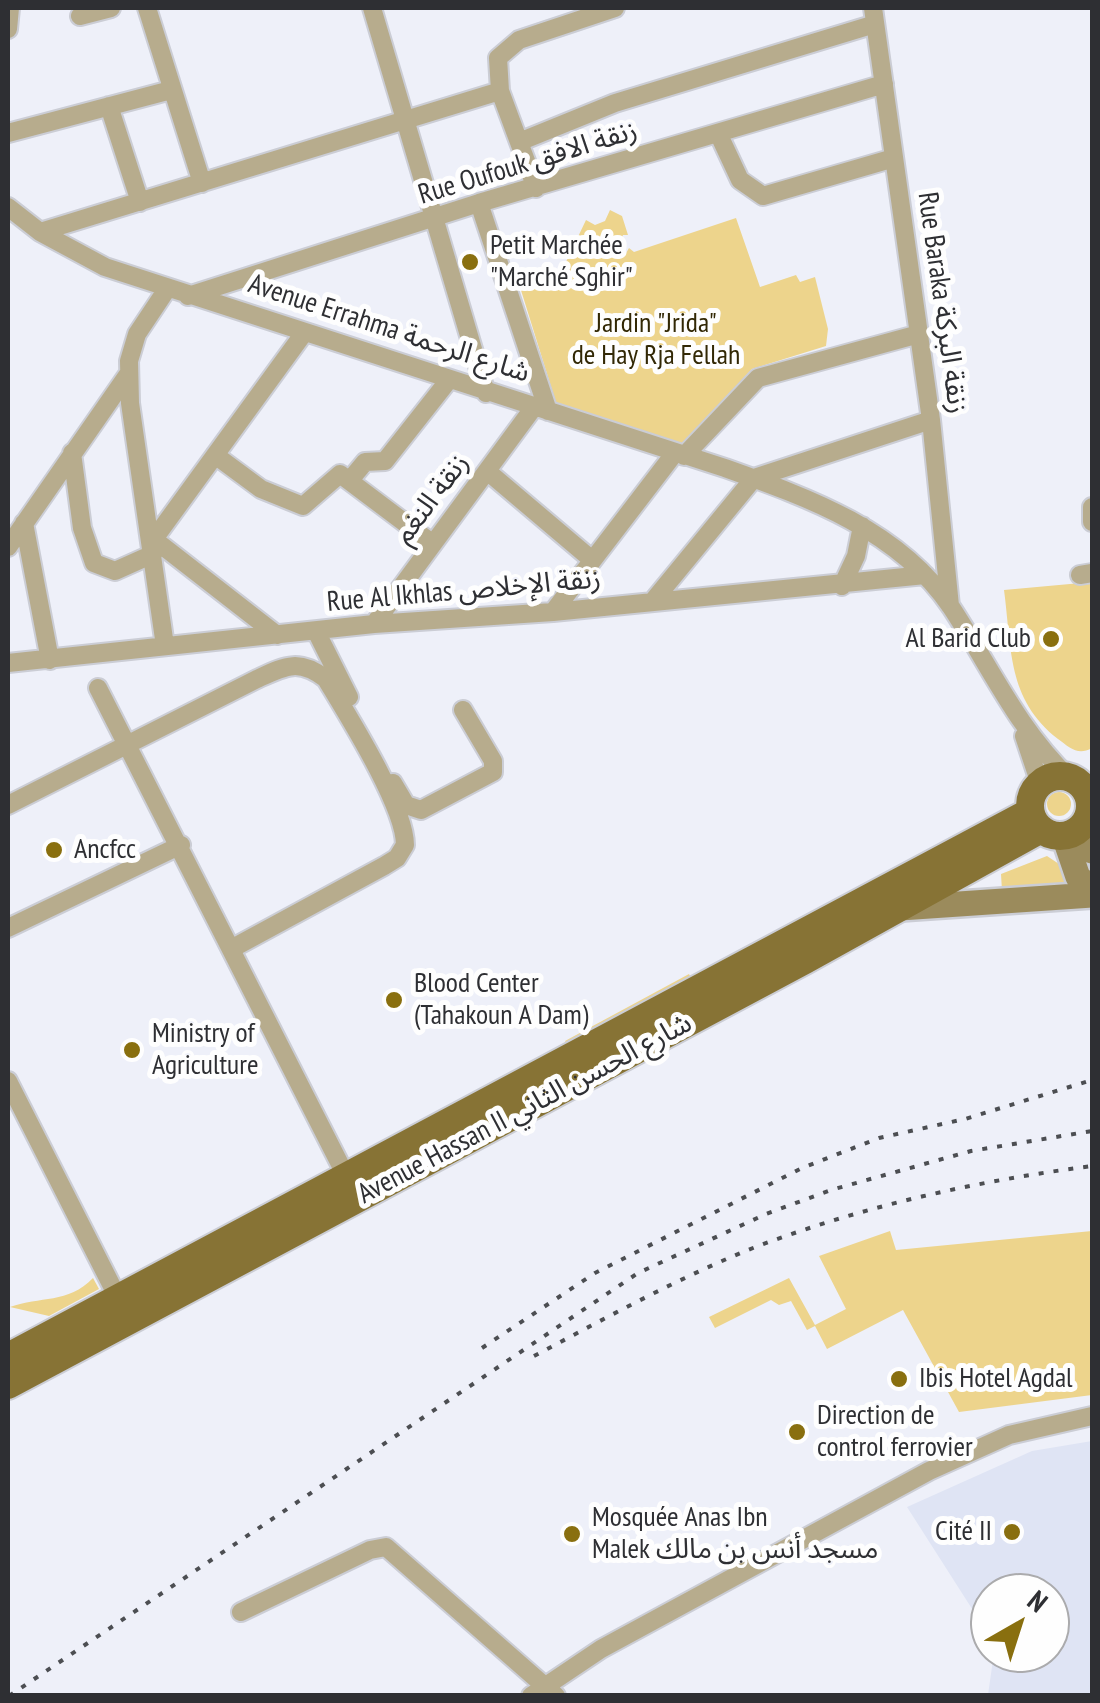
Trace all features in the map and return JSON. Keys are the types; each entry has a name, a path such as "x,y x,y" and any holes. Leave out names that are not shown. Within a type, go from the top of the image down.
{"main road":[{"path":"1040,784 1051,778 1073,809"},
{"name":"Avenue Hassan II شارع الحسن الثاني","path":"8,1385 900,908 1073,809"},
{"name":"Avenue Hassan II شارع الحسن الثاني","path":"8,1357 346,1176 1073,809"}],"street":[{"path":"8,28 10,8"},
{"path":"80,16 112,8"},
{"path":"147,8 202,183"},
{"path":"372,8 486,393"},
{"path":"536,188 500,91 497,70 502,51 557,16 615,8"},
{"path":"519,142 616,103 874,16"},
{"name":"Rue Baraka زنقة البركة","path":"874,16 931,420 950,606"},
{"name":"Rue Oufouk زنقة الافق","path":"187,296 479,204 884,84"},
{"path":"8,134 171,90"},
{"path":"40,232 500,91"},
{"path":"108,106 140,202"},
{"path":"719,135 740,180 763,196 894,158"},
{"path":"479,204 541,409"},
{"name":"Avenue Errahma شارع الرحمة","path":"8,207 40,232 105,268 754,478 862,526 925,574 950,606 1073,809"},
{"path":"165,646 130,403 130,373 137,334 167,289"},
{"path":"72,453 89,556 99,568 115,572 153,543 304,334"},
{"path":"553,612 591,559 679,455 758,378 919,334"},
{"path":"8,547 130,373"},
{"path":"350,480 365,462 385,461 448,381"},
{"name":"زنقة النغم","path":"374,624 487,471 541,409"},
{"path":"653,601 754,478 931,420"},
{"path":"215,455 261,489 303,506 337,474 433,544"},
{"path":"487,471 591,559"},
{"path":"1092,507 1092,522"},
{"path":"24,523 50,660"},
{"path":"842,586 856,556 862,526"},
{"path":"153,543 277,635"},
{"name":"Rue Al Ikhlas زنقة الإخلاص","path":"8,664 374,624 842,586 925,574"},
{"path":"316,631 394,785 414,809 448,798 494,772 493,761 463,710"},
{"path":"8,806 238,687 302,663 326,678 382,784 404,836 397,858 231,948"},
{"path":"98,688 346,1176"},
{"name":"Avenue Errahma شارع الرحمة","path":"1018,721 1040,784"},
{"path":"1073,809 1078,877 1092,892"},
{"path":"8,928 181,846"},
{"path":"900,908 1092,892"},
{"path":"8,1081 118,1298"},
{"path":"241,1612 370,1550 386,1548 543,1692 600,1649 929,1471 1010,1435 1092,1416"}],"shaded area":[{"path":"1092,1441 1092,1695 988,1695 991,1673 1070,1673 1070,1573 970,1573 970,1606 907,1507 1032,1451"}],"green space":[{"name":"Jardin \"Jrida\" de Hay Rja Fellah","path":"610,210 622,216 628,235 623,235 617,250 625,255 629,248 634,252 736,218 760,287 796,275 800,282 815,277 828,329 826,346 752,369 682,444 557,406 520,287 530,291 538,273 556,283 586,220 595,225 605,221"},
{"name":"Al Barid Club","path":"1092,582 1092,748 1078,751 1041,724 1021,690 1011,653 1004,590"},
{"path":"1059,792 1071,804 1059,816 1047,804"},
{"path":"1047,856 1059,864 1068,883 1002,891 1001,874"},
{"path":"689,974 692,980 568,1047 565,1041"},
{"path":"890,1231 896,1250 1092,1231 1092,1395 959,1412 903,1310 827,1349 815,1326 807,1330 791,1301 779,1305 771,1300 715,1328 709,1317 789,1278 815,1325 846,1309 819,1256"},
{"path":"93,1278 99,1289 49,1316 10,1307 64,1296"}],"railway":[{"path":"482,1348 595,1273 802,1168 879,1138 965,1119 1092,1080"},
{"path":"9,1696 638,1273 766,1214 831,1190 971,1151 1092,1131"},
{"path":"534,1356 697,1272 794,1233 920,1197 1092,1166"}],"place":[{"name":"Petit Marchée \"Marché Sghir\"","path":"470,262"},
{"name":"Al Barid Club","path":"1051,639"},
{"name":"Ancfcc","path":"54,850"},
{"name":"Blood Center (Tahakoun A Dam)","path":"394,1000"},
{"name":"Ministry of Agriculture","path":"132,1050"},
{"name":"Ibis Hotel Agdal","path":"899,1379"},
{"name":"Direction de control ferrovier","path":"797,1432"},
{"name":"Cité II","path":"1012,1532"},
{"name":"Mosquée Anas Ibn Malek مسجد أنس بن مالك","path":"572,1534"}]}
